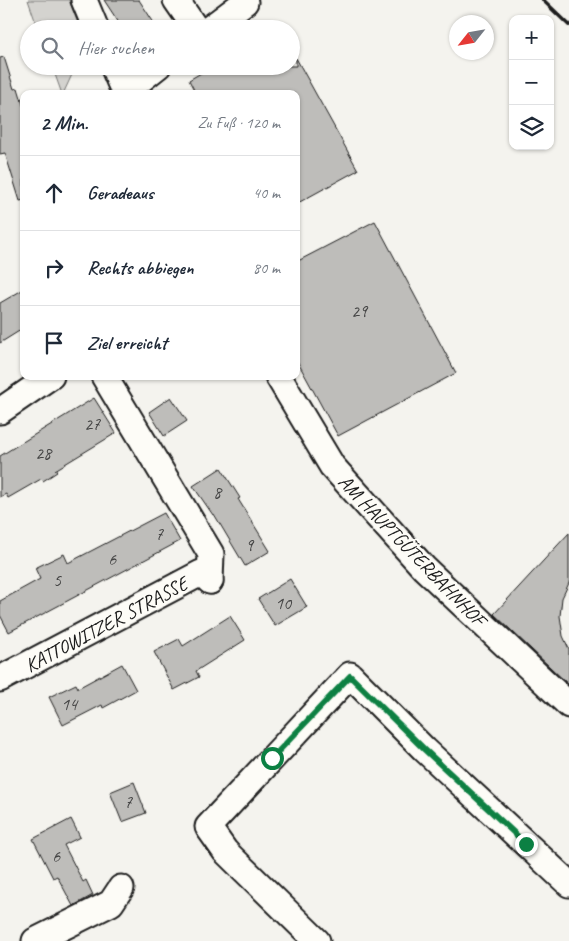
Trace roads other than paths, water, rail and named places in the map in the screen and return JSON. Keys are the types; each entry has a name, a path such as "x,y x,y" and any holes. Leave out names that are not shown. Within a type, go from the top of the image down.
{"street":[{"path":"84,0 92,20"},
{"path":"176,0 190,20"},
{"path":"221,20 245,2"},
{"path":"116,75 123,90"},
{"path":"128,90 147,75"},
{"path":"0,411 45,380"},
{"name":"KATTOWITZER STRASSE","path":"0,679 202,573 210,581 211,554 106,380"},
{"name":"AM HAUPTGÜTERBAHNHOF","path":"280,380 332,466 424,568 569,705"},
{"path":"317,941 225,851 208,826 350,676 425,750 569,884"},
{"path":"35,941 110,903 121,888"}],"railway":[{"path":"543,0 569,25"}]}
